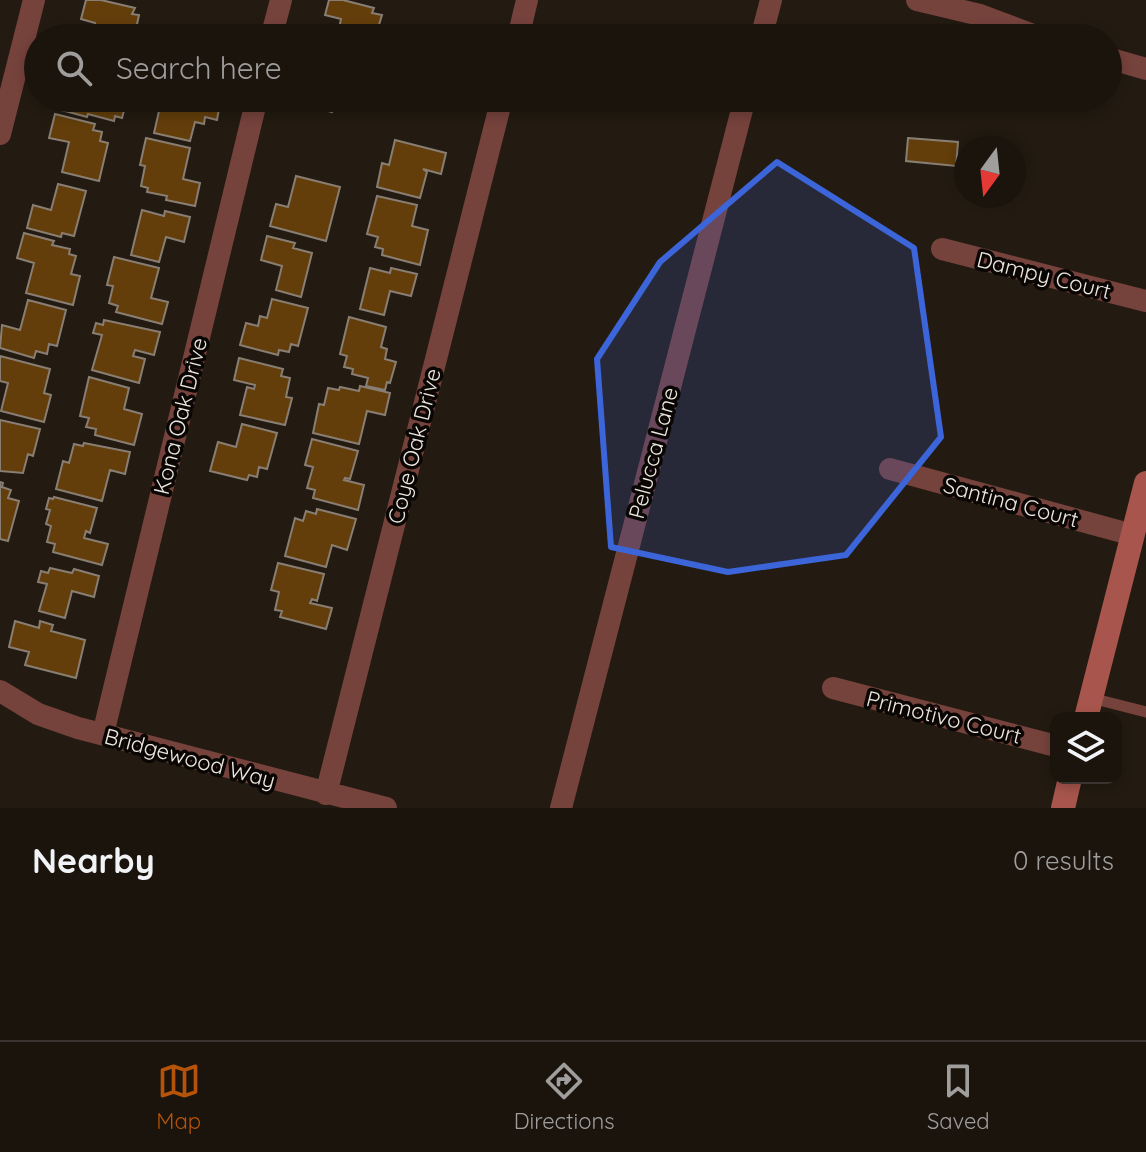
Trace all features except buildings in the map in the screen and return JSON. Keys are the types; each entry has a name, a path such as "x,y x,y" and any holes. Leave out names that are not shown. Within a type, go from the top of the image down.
{"street":[{"path":"28,24 34,0"},
{"path":"275,24 281,0"},
{"path":"521,24 527,0"},
{"path":"765,24 771,0"},
{"path":"917,0 1004,24"},
{"path":"0,134 24,39"},
{"path":"1122,62 1146,69"},
{"name":"Kona Oak Drive","path":"103,734 254,112"},
{"name":"Coye Oak Drive","path":"326,794 498,112"},
{"name":"Pelucca Lane","path":"561,808 741,112"},
{"name":"Dampy Court","path":"942,249 1146,301"},
{"name":"Santina Court","path":"890,469 1139,536"},
{"path":"1088,708 1139,536 1146,483"},
{"name":"Primotivo Court","path":"833,688 1050,744"},
{"name":"Bridgewood Way","path":"0,691 38,714 103,734 386,808"},
{"path":"1063,808 1069,784"}],"lane":[{"path":"1088,708 1146,712"}],"highlighted area":[{"path":"777,162 914,248 941,437 846,555 728,572 611,547 597,359 660,262"}]}
